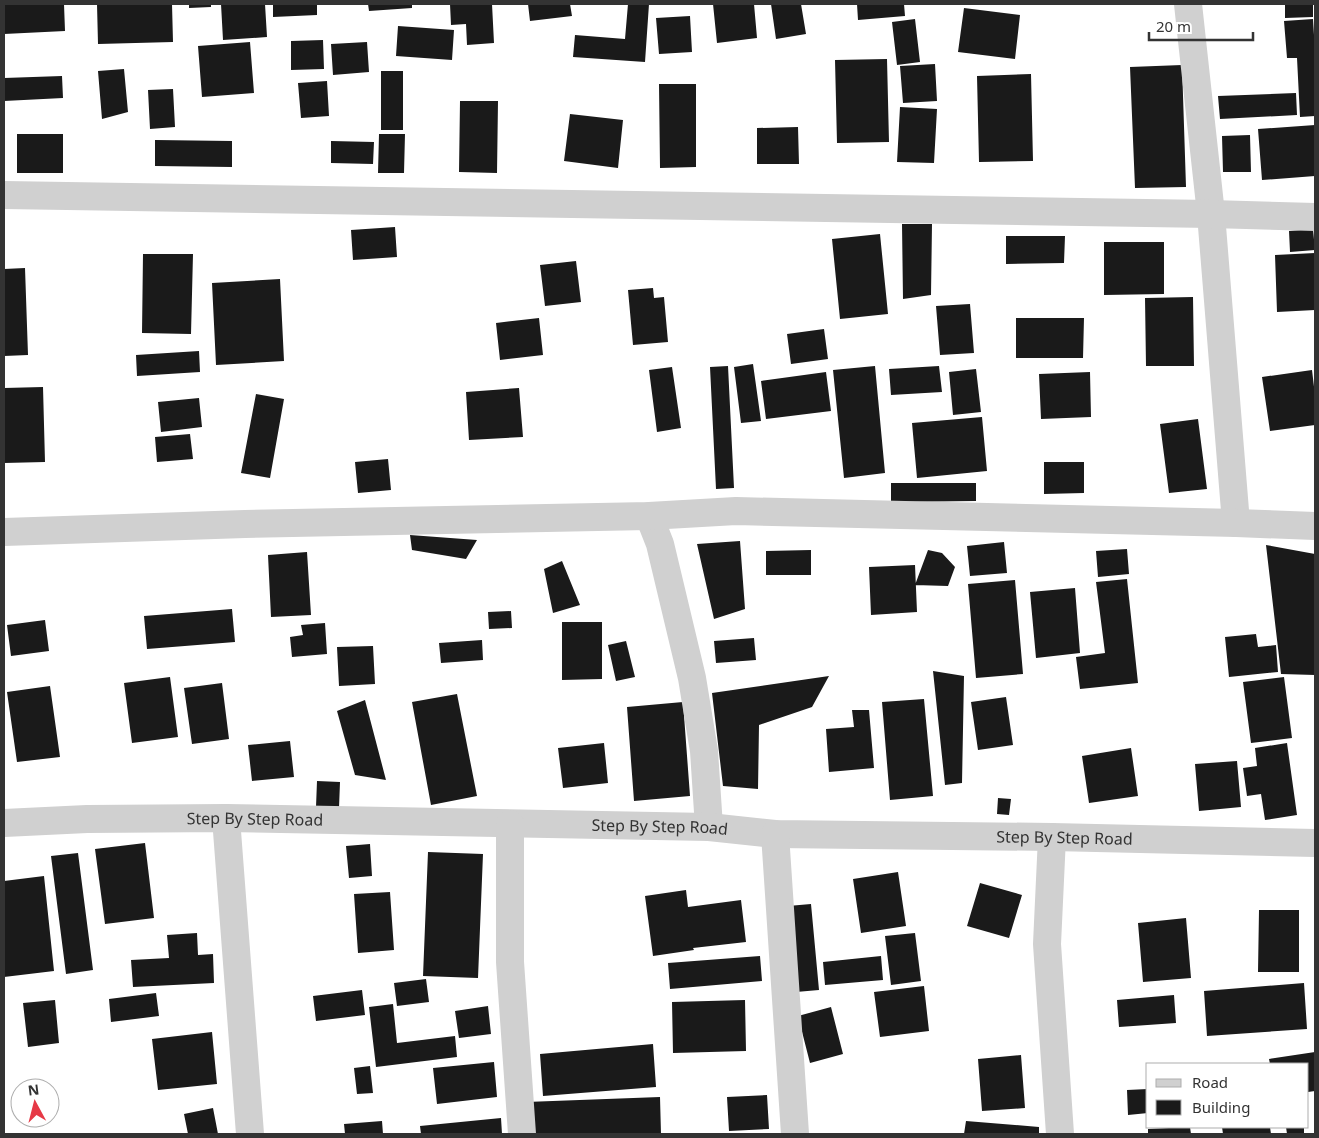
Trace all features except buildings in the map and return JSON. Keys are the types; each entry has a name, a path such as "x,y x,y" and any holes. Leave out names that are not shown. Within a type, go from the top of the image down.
{"street":[{"path":"1188,4 1211,214 1236,523"},
{"path":"4,195 1315,217"},
{"path":"4,532 255,524 649,516 736,511 1315,526"},
{"path":"649,516 660,544 692,678 704,751 709,827"},
{"path":"226,818 250,1134"},
{"name":"Step By Step Road","path":"4,823 87,819 226,818 709,827 776,834 1052,837 1315,843"},
{"path":"510,824 510,962 522,1134"},
{"path":"776,834 795,1134"},
{"path":"1052,837 1047,944 1060,1134"}]}
